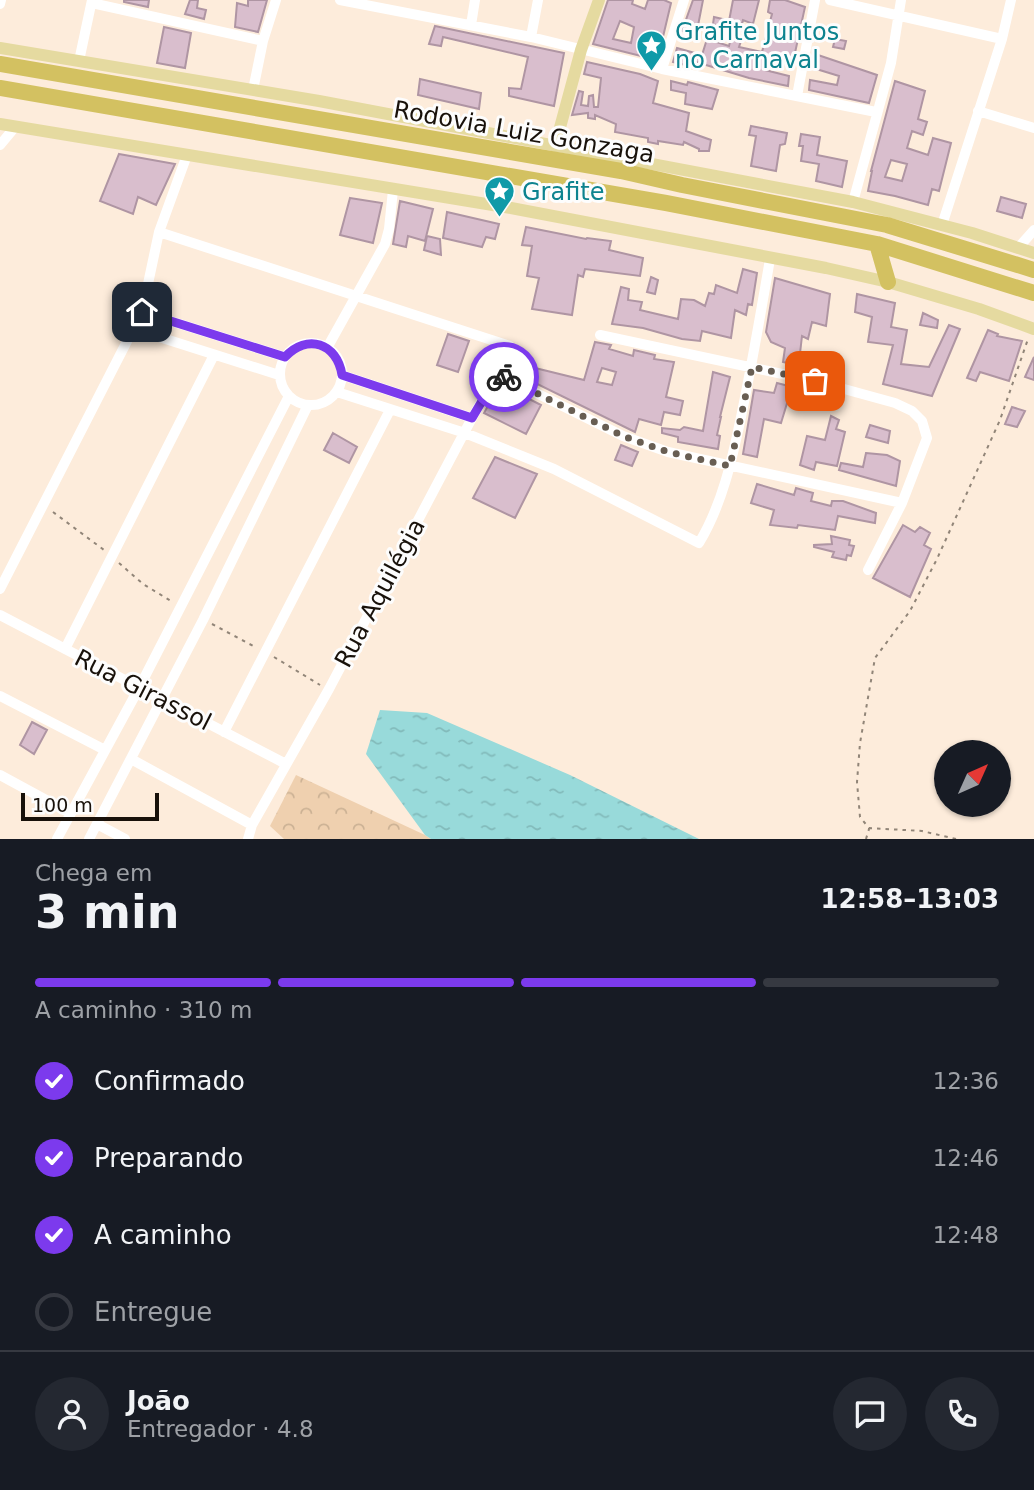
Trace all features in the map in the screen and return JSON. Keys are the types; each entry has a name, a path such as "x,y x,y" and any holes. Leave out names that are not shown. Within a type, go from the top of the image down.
{"highway":[{"name":"Rodovia Luiz Gonzaga","path":"0,64 621,171 682,186 887,225 1034,270"},
{"name":"Rodovia Luiz Gonzaga","path":"0,88 666,203 877,244 1034,293"},
{"path":"877,244 888,282"}],"main road":[{"path":"555,146 581,50 599,0"},
{"path":"0,48 253,90 853,202 1034,253"},
{"path":"0,124 511,208 888,282 1033,328"}],"street":[{"path":"253,90 276,0"},
{"path":"340,0 531,37 662,69 876,113"},
{"path":"407,13 410,0"},
{"path":"471,25 475,0"},
{"path":"531,37 538,0"},
{"path":"662,69 684,0"},
{"path":"797,96 815,0"},
{"path":"830,0 1002,39"},
{"path":"853,202 891,63 901,0"},
{"path":"942,225 1002,39 1011,0"},
{"path":"79,61 92,2 264,41"},
{"path":"978,111 1034,128"},
{"path":"0,145 15,127"},
{"path":"0,589 142,312 159,232 187,155"},
{"path":"327,348 387,238 393,190"},
{"path":"1019,247 1034,230"},
{"path":"159,232 357,296"},
{"path":"337,392 465,433 556,470 698,544 730,466 752,367 770,259"},
{"name":"Rua Aquilégia","path":"248,839 252,825 329,690 472,418 498,374 510,346 357,296"},
{"path":"142,312 285,357"},
{"path":"134,329 279,375"},
{"path":"600,335 842,388 906,406 912,411 922,421 927,438 902,503 868,570"},
{"path":"309,343 327,348 340,365 342,375 337,392 324,402 301,404 284,390 279,375 285,357 299,345 309,343"},
{"path":"65,649 214,355"},
{"path":"498,374 623,436 668,452 902,503"},
{"path":"342,375 472,418"},
{"path":"57,839 139,688 289,396"},
{"path":"89,839 309,405"},
{"path":"224,732 390,410"},
{"name":"Rua Girassol","path":"0,615 286,764"},
{"path":"0,696 105,750"},
{"path":"131,759 252,825"},
{"path":"0,775 70,813"},
{"path":"97,824 125,839"}],"path":[{"path":"956,839 922,831 869,828 860,817 857,782 860,743 874,658 910,611 937,559 1000,420 1033,328"},
{"path":"866,839 869,828"}],"green space":[{"path":"296,775 431,839 284,839 270,826"}],"water":[{"path":"380,710 427,713 570,775 699,839 431,839 425,835 366,754"}],"building":[{"path":"149,0 148,7 124,2"},
{"path":"190,0 198,0 197,8 206,10 204,19 185,14"},
{"path":"248,0 267,0 258,32 235,27 237,3 248,6"},
{"path":"608,0 633,0 632,4 645,9 648,0 671,3 662,41 658,40 657,60 593,44","holes":["620,21 634,27 631,43 613,39"]},
{"path":"693,0 703,0 696,36 682,31"},
{"path":"733,0 759,0 753,24 743,20 742,24 729,21"},
{"path":"770,0 785,0 805,7 793,62 771,56 765,70 789,76 788,86 749,78 696,62 694,67 673,62 677,48 702,55 707,39 729,46 731,38 741,41 739,47 762,52 772,14 768,12"},
{"path":"714,17 727,20 725,28 713,24"},
{"path":"435,26 564,53 554,106 509,96 509,88 521,89 528,57 443,37 441,46 429,44"},
{"path":"164,27 191,33 185,68 157,63"},
{"path":"835,39 846,41 844,49 833,47"},
{"path":"815,54 877,75 869,103 809,90 810,80 837,85 839,76 813,68"},
{"path":"587,62 640,74 658,81 653,103 689,113 686,131 711,140 709,151 699,151 684,142 683,145 648,142 648,138 615,132 616,124 595,115 595,119 588,118 588,113 572,115 579,91 583,92 581,105 588,106 589,96 593,95 594,107 598,107 601,78 584,74"},
{"path":"420,79 481,93 479,109 418,95"},
{"path":"671,81 687,85 688,82 718,90 712,109 685,104 686,93 671,90"},
{"path":"895,81 925,91 918,119 927,122 923,135 912,131 907,148 928,155 933,138 951,143 939,191 932,189 928,205 868,191","holes":["891,160 907,164 902,181 885,177"]},
{"path":"751,126 787,133 785,144 780,145 776,171 751,166 756,136 749,135"},
{"path":"801,134 820,137 817,155 847,161 842,187 816,181 819,164 801,161"},
{"path":"119,154 175,164 156,205 138,197 133,214 100,201"},
{"path":"1001,197 1026,204 1022,218 997,211"},
{"path":"350,198 382,203 373,243 340,235"},
{"path":"400,201 433,209 425,241 408,236 406,247 393,244"},
{"path":"447,212 499,224 495,239 486,237 482,247 443,238"},
{"path":"526,227 611,241 609,250 643,258 640,276 585,269 583,277 578,275 572,315 532,309 539,278 527,276 532,246 522,245"},
{"path":"427,236 440,239 441,255 424,250"},
{"path":"743,269 757,273 752,305 748,304 746,315 735,310 731,338 702,331 700,341 682,339 643,328 612,324 621,287 629,289 628,300 642,302 640,310 678,319 681,299 694,300 705,306 709,293 714,294 716,285 737,293"},
{"path":"651,277 658,280 655,294 647,292"},
{"path":"775,278 830,294 826,326 812,322 808,339 802,336 799,362 793,360 792,364 783,362 785,348 771,342 766,332"},
{"path":"857,294 895,303 891,327 907,330 901,364 929,367 949,325 960,329 932,396 883,384 893,345 868,342 872,317 855,312"},
{"path":"923,313 938,320 937,328 920,325"},
{"path":"988,330 998,334 997,336 1022,341 1009,381 980,372 976,381 967,378"},
{"path":"448,334 469,341 458,372 437,365"},
{"path":"595,342 611,345 609,349 633,356 634,350 655,355 654,359 674,362 666,397 683,401 680,415 664,412 661,425 639,419 635,432 527,379 531,367 584,380","holes":["602,368 616,372 612,385 597,382"]},
{"path":"1034,357 1034,380 1025,377"},
{"path":"713,372 730,377 717,435 720,436 718,449 678,442 678,437 662,433 662,428 680,430 684,427 703,431"},
{"path":"777,383 800,389 796,402 788,400 781,423 764,419 757,457 743,454 754,390 774,393"},
{"path":"500,384 541,405 526,434 484,413"},
{"path":"1012,407 1025,411 1017,427 1005,424"},
{"path":"831,416 839,420 836,429 845,432 837,466 816,462 814,470 800,465 807,436 825,440"},
{"path":"870,425 890,431 888,443 866,437"},
{"path":"333,433 357,447 349,463 324,450"},
{"path":"621,445 638,452 632,466 615,460"},
{"path":"866,453 887,455 900,461 896,486 839,470 841,463 863,467"},
{"path":"495,457 537,474 515,518 473,498"},
{"path":"757,484 794,495 796,488 813,493 811,501 831,506 832,501 843,501 876,513 875,523 838,516 835,530 798,525 797,528 770,525 774,510 751,503"},
{"path":"903,525 915,532 920,527 930,533 924,545 931,549 910,597 873,578"},
{"path":"831,536 850,540 849,545 854,546 851,556 847,555 846,560 832,557 834,552 814,547 832,544"},
{"path":"32,722 47,730 34,754 20,745"}],"way so far":[{"path":"504,377 623,436 668,452 730,466 752,367 815,381"}],"place":[{"name":"Grafite Juntos no Carnaval","path":"652,73"},
{"name":"Grafite","path":"499,219"}],"route":[{"path":"142,312 285,357 299,345 318,344 335,355 342,375 472,418 498,374 504,377"}]}
